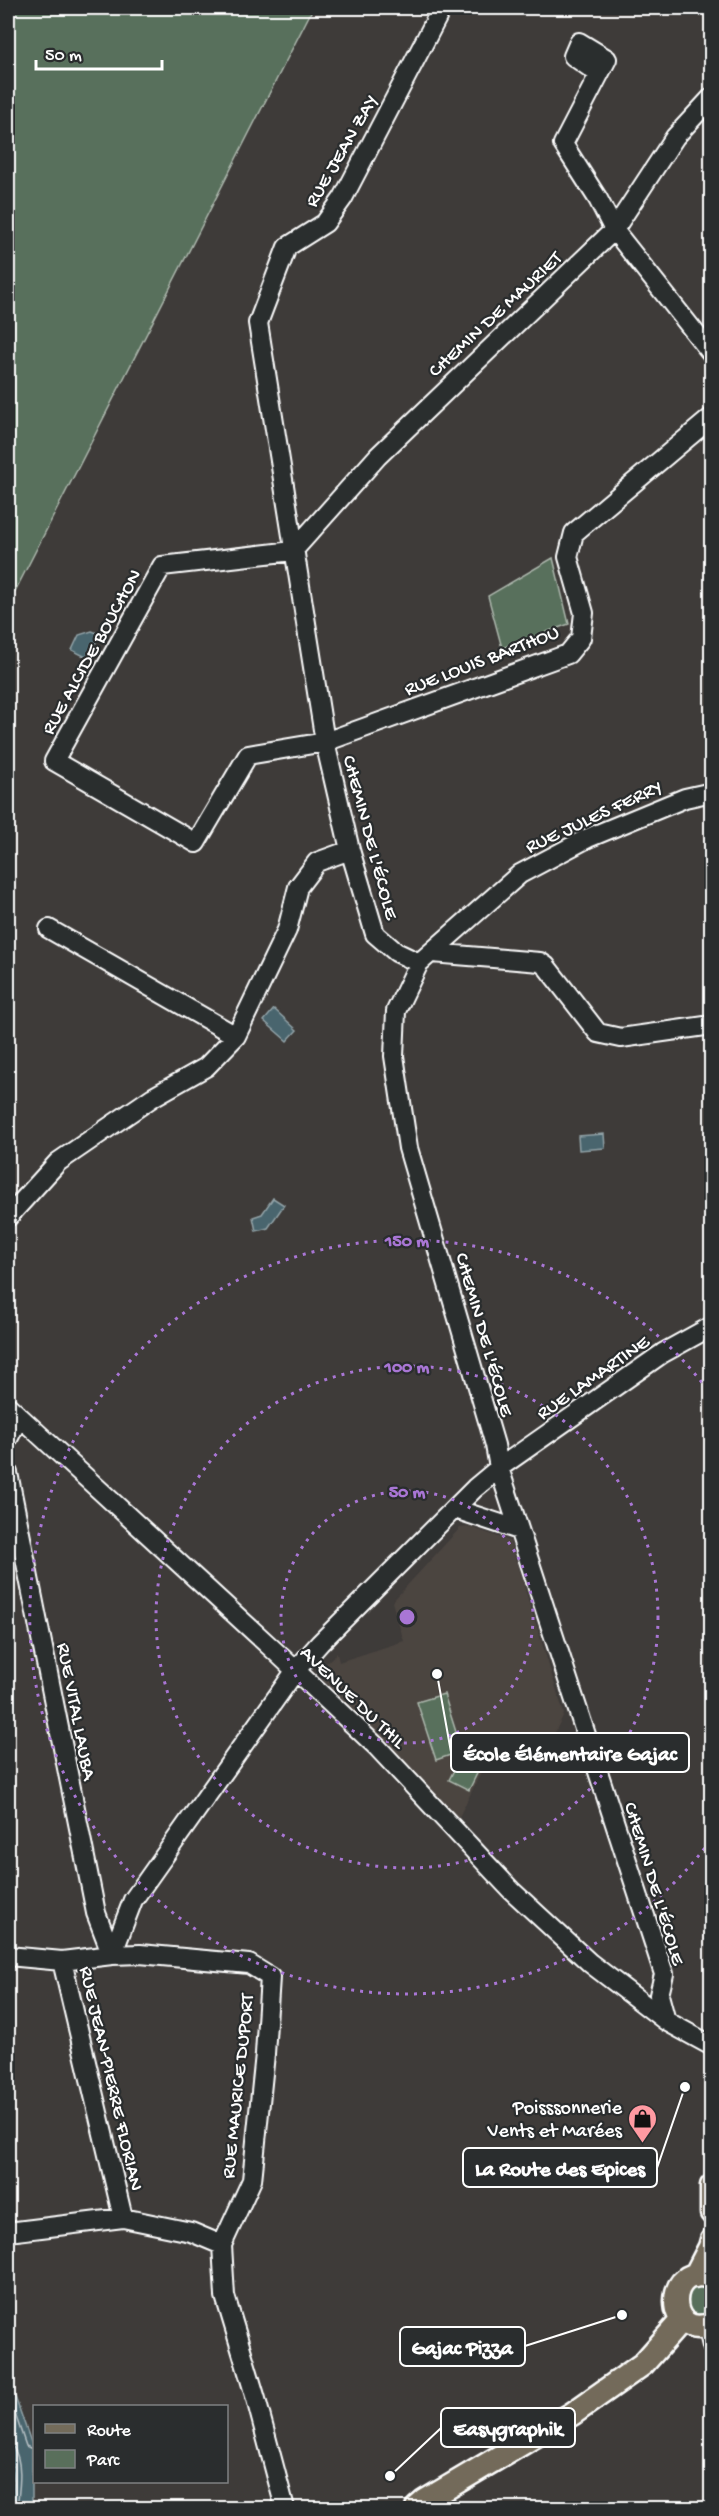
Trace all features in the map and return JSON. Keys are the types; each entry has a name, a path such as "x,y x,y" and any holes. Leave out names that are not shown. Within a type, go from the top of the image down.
{"main road":[{"path":"711,2186 711,2212"},
{"path":"710,2332 682,2320 676,2309 676,2291 684,2281 703,2277 711,2240"},
{"path":"417,2508 425,2501 572,2414 643,2364 682,2320"}],"street":[{"name":"RUE JEAN ZAY","path":"293,550 258,323 287,247 325,223 343,198 442,8"},
{"path":"599,74 563,144 598,199 614,230 711,354"},
{"name":"CHEMIN DE MAURIET","path":"293,550 378,456 614,230 675,137 711,97"},
{"name":"RUE LOUIS BARTHOU","path":"325,742 568,654 581,638 584,613 568,557 574,533 711,417"},
{"name":"CHEMIN DE L'ÉCOLE","path":"293,550 325,742 350,850 375,934 396,952 425,958 396,1011 394,1056 408,1148 495,1445 499,1468 664,1974 658,1995 666,2021"},
{"name":"RUE ALCIDE BOUCHON","path":"293,550 162,566 54,761 196,843 248,755 325,742"},
{"name":"RUE JULES FERRY","path":"425,958 520,874 588,838 685,798 711,792"},
{"path":"8,1217 58,1162 153,1097 206,1067 236,1036 287,930 298,887 317,861 350,850"},
{"path":"49,929 236,1036"},
{"path":"425,958 540,962 546,966 598,1033 621,1038 711,1024"},
{"name":"RUE LAMARTINE","path":"296,1670 455,1509 499,1468 663,1353 711,1326"},
{"path":"8,1439 13,1411"},
{"name":"AVENUE DU THIL","path":"13,1411 296,1670 377,1748 511,1890 590,1963 666,2021"},
{"name":"RUE VITAL LAUBA","path":"8,1473 96,1913 112,1955"},
{"path":"455,1509 519,1530"},
{"path":"112,1955 134,1900 296,1670"},
{"name":"RUE MAURICE DUPORT","path":"112,1955 140,1954 249,1964 270,1977 265,2054 252,2180 222,2245 225,2296 285,2508"},
{"name":"RUE JEAN-PIERRE FLORIAN","path":"112,1955 62,1961 123,2218"},
{"path":"8,1956 62,1961"},
{"path":"666,2021 711,2046"},
{"path":"8,2232 123,2218 191,2232 222,2245"}],"shaded area":[{"path":"470,1527 510,1541 564,1714 538,1766 499,1736 458,1819 324,1681 322,1667 337,1653 339,1662 404,1641 392,1602 460,1528"}],"green space":[{"path":"8,8 313,8 8,605"},
{"path":"553,558 569,624 502,648 488,596"},
{"path":"444,1694 462,1751 436,1760 417,1702"},
{"path":"469,1740 489,1749 469,1790 449,1780"},
{"path":"700,2286 710,2290 714,2300 710,2310 700,2314 690,2310 686,2300 690,2290"}],"water":[{"path":"92,631 100,634 88,658 72,650 79,635"},
{"path":"274,1009 297,1030 287,1041 264,1021"},
{"path":"604,1134 605,1148 579,1150 578,1136"},
{"path":"273,1198 284,1205 268,1228 256,1231 253,1217 262,1214"},
{"path":"8,2377 32,2445 32,2508 11,2508 14,2481 8,2442"}],"place":[{"name":"École Élémentaire Gajac","path":"437,1674"},
{"name":"La Route des Epices","path":"685,2087"},
{"name":"Poisssonnerie Vents et Marées","path":"643,2144"},
{"name":"Gajac Pizza","path":"622,2315"},
{"name":"Easygraphik","path":"390,2476"}]}
